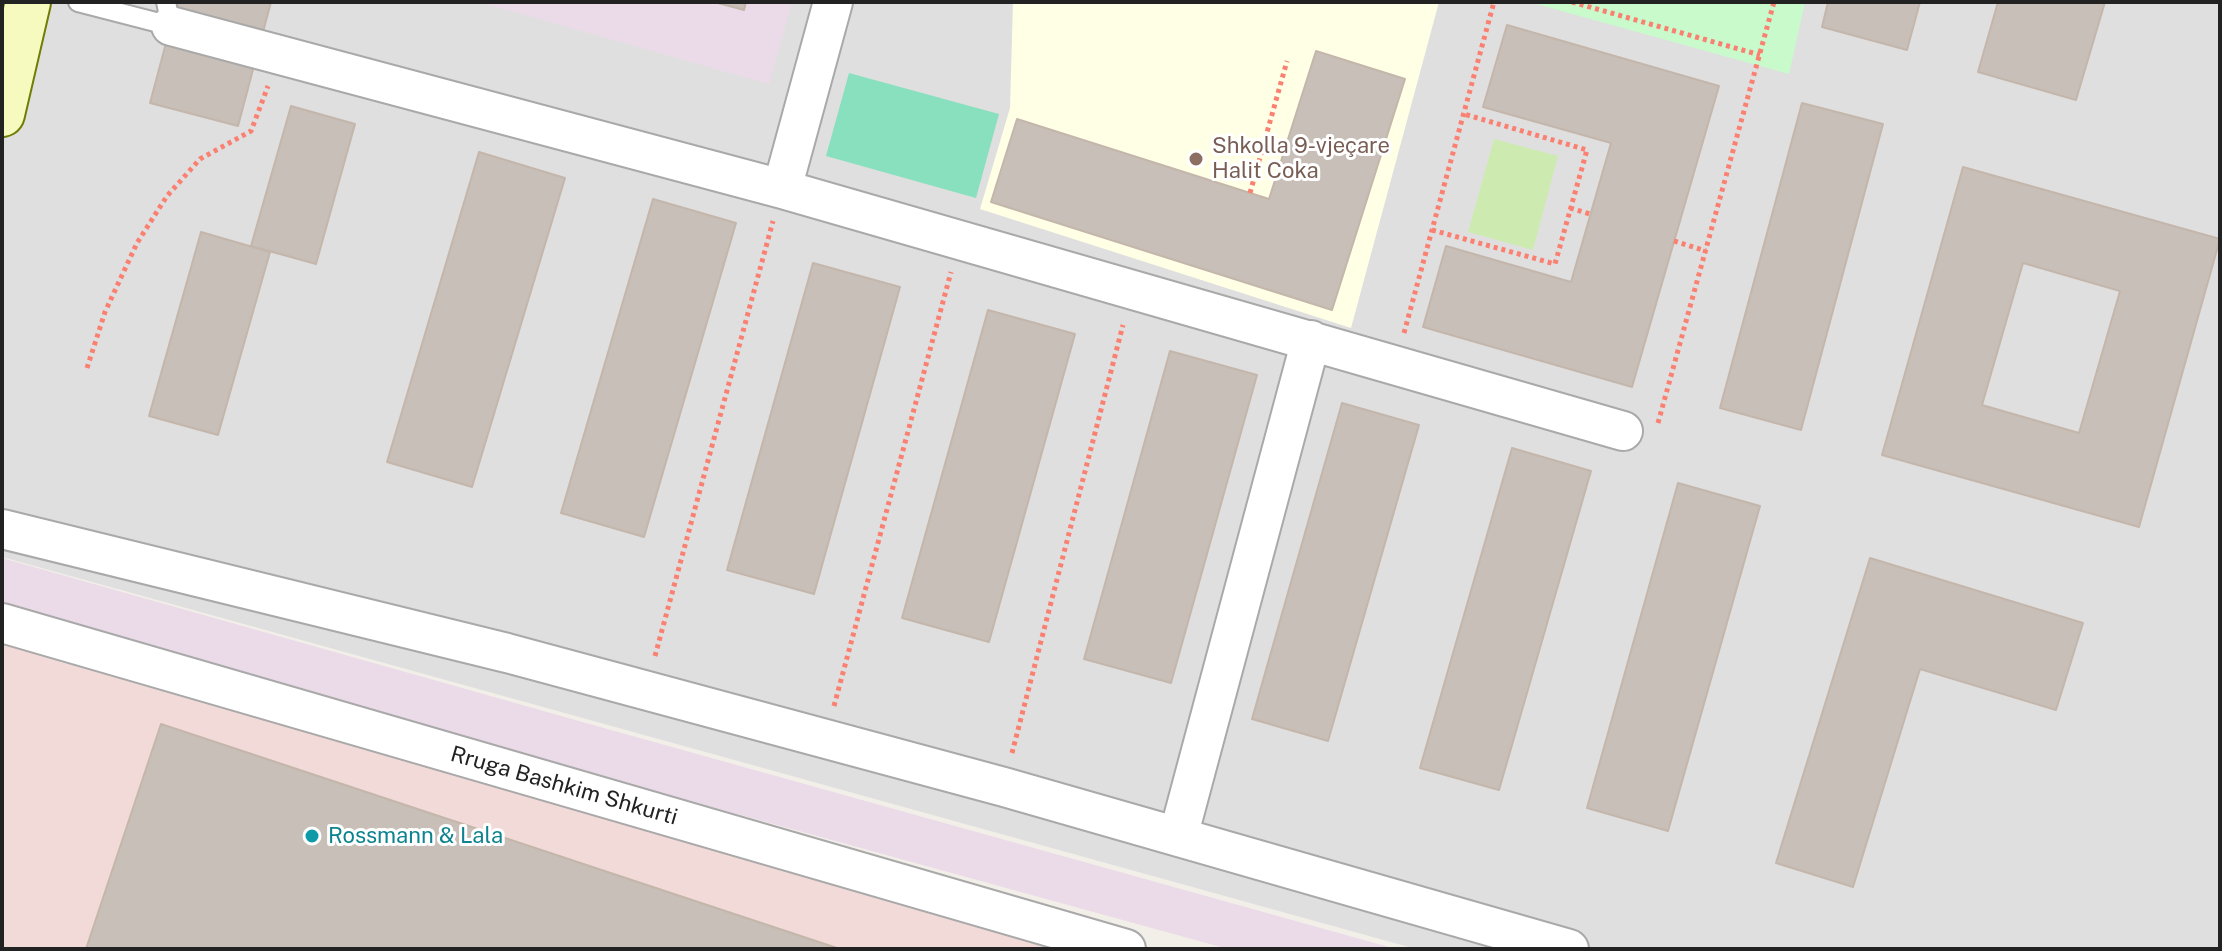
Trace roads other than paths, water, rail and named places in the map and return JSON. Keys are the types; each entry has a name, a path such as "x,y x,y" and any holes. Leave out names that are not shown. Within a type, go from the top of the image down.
{"street":[{"path":"2,114 28,2"},
{"path":"782,189 833,2"},
{"path":"168,14 280,55 782,189 1396,365 1640,428"},
{"path":"1178,837 1311,340"},
{"path":"2,529 507,653 1004,787 1569,949"},
{"name":"Rruga Bashkim Shkurti","path":"2,623 1060,940 1126,949"}],"lane":[{"path":"78,2 168,14"}],"place":[{"name":"Shkolla 9-vjeçare Halit Coka","path":"1196,159"},
{"name":"Rossmann & Lala","path":"312,836"}]}
